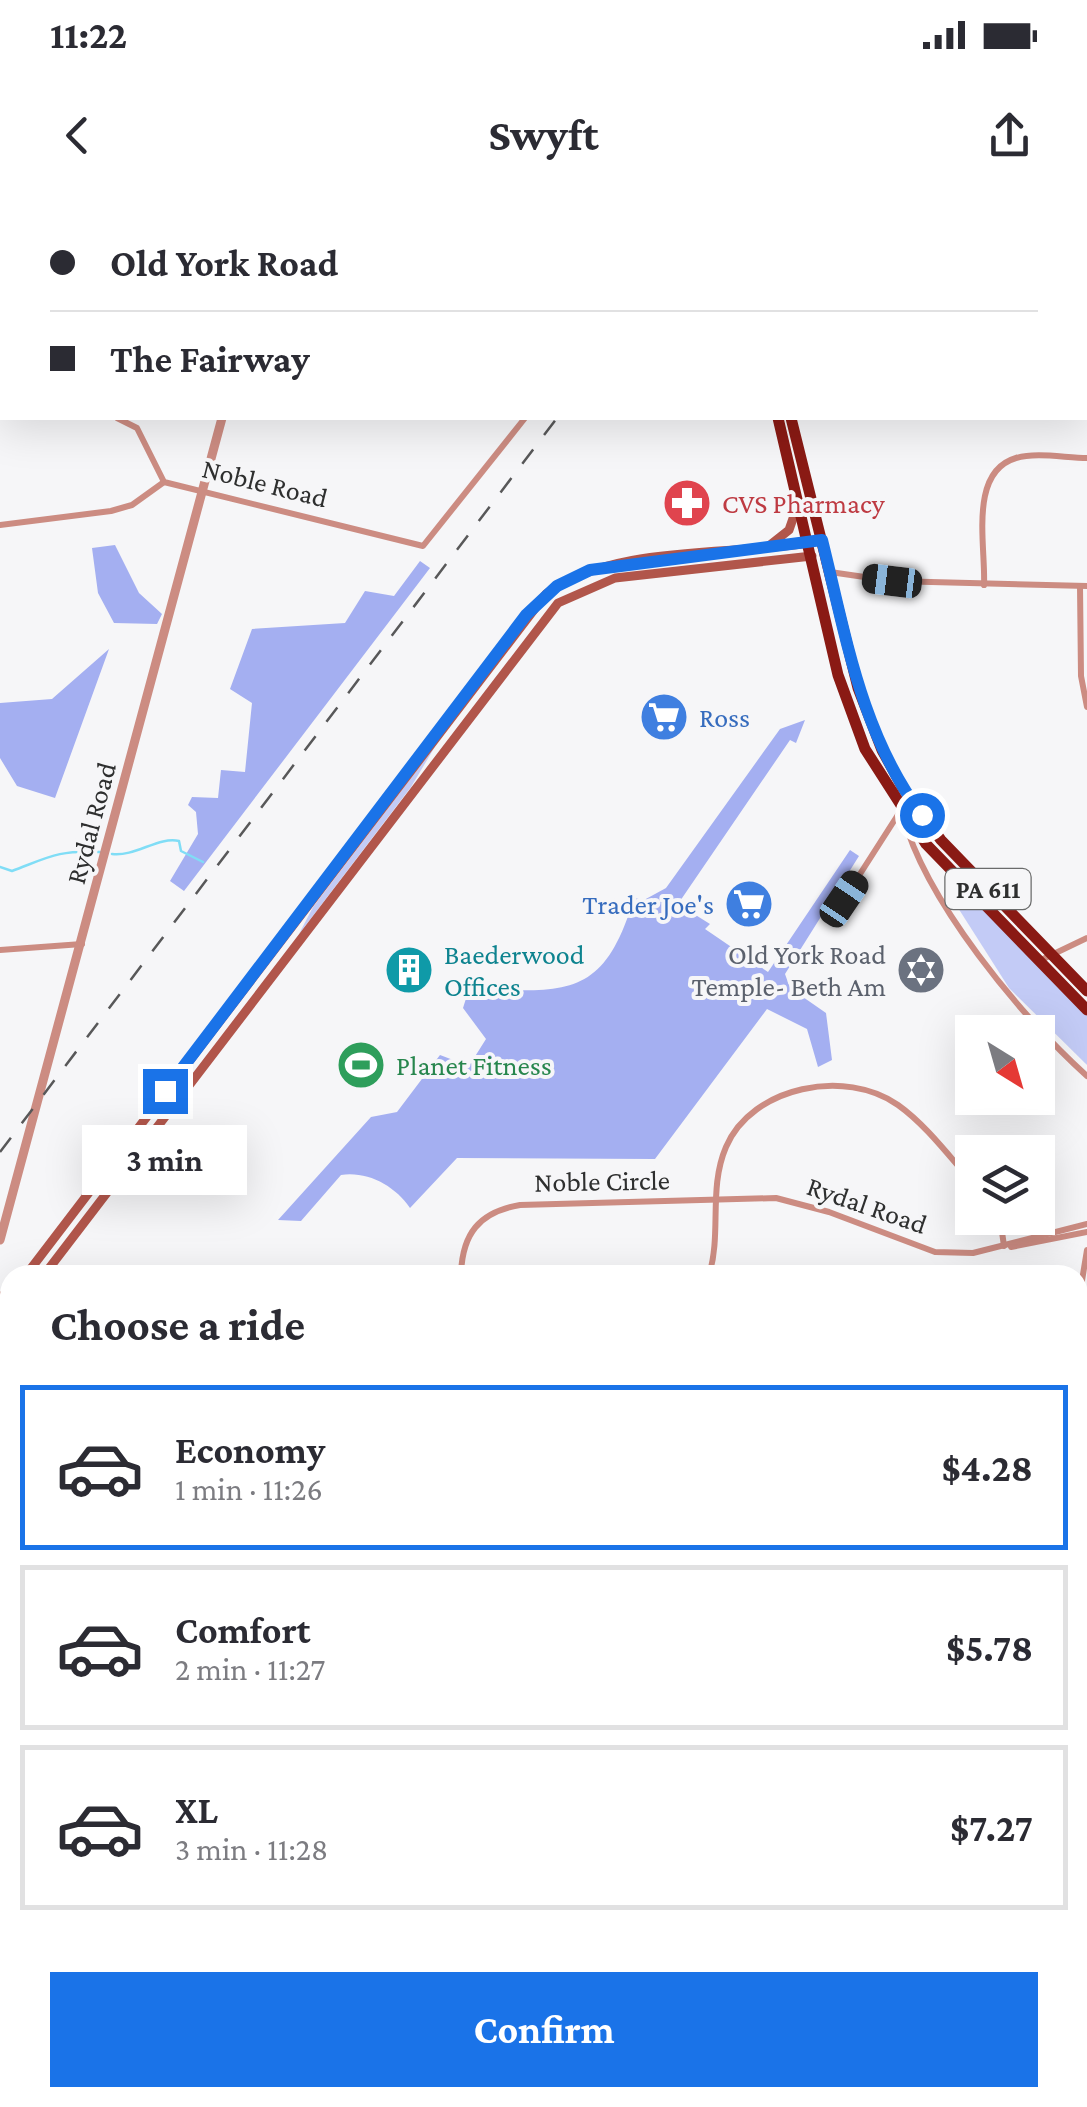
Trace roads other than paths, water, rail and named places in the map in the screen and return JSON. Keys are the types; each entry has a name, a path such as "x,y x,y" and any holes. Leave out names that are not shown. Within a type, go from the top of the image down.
{"highway":[{"name":"PA 611","path":"778,420 848,711 926,844 1087,991"},
{"name":"PA 611","path":"792,420 868,720 902,788 942,840 1047,957 1087,1010"}],"main road":[{"path":"758,549 784,536 798,504"},
{"path":"51,1265 558,603 604,580 808,549 822,540"},
{"path":"34,1265 546,594 590,570 758,549 808,549 825,554"},
{"path":"508,639 520,648"},
{"path":"67,1221 78,1229"}],"street":[{"name":"Noble Road","path":"121,420 137,428 164,482 423,546 522,420"},
{"name":"Rydal Road","path":"0,1240 222,420"},
{"path":"984,584 986,484 997,470 1016,458 1087,458"},
{"path":"0,525 111,512 132,505 164,482"},
{"path":"814,570 892,581 1084,586 1081,676 1087,708"},
{"path":"844,899 902,808"},
{"path":"902,808 925,868 989,970 1037,1030 1087,1076"},
{"path":"1047,957 1087,938"},
{"path":"0,950 82,944"},
{"path":"712,1265 717,1248 714,1201 724,1150 734,1132 759,1108 788,1093 831,1084 866,1090 897,1104 955,1164"},
{"name":"Rydal Road","path":"714,1201 776,1198 829,1212 934,1252 1020,1248 1087,1224"},
{"name":"Noble Circle","path":"461,1265 462,1248 470,1232 483,1216 500,1208 714,1201"},
{"name":"Rydal Road","path":"1064,1233 1087,1232"},
{"path":"1002,1235 1004,1246"}],"waterway":[{"path":"112,854 171,840 179,841 181,851 203,862"},
{"path":"0,867 12,871 63,853 100,852"}],"railway":[{"path":"0,1152 555,420"}],"place":[{"name":"CVS Pharmacy","path":"687,503"},
{"name":"Ross","path":"664,717"},
{"name":"Trader Joe's","path":"749,904"},
{"name":"Baederwood Offices","path":"409,970"},
{"name":"Old York Road Temple- Beth Am","path":"921,970"},
{"name":"Planet Fitness","path":"361,1065"}]}
